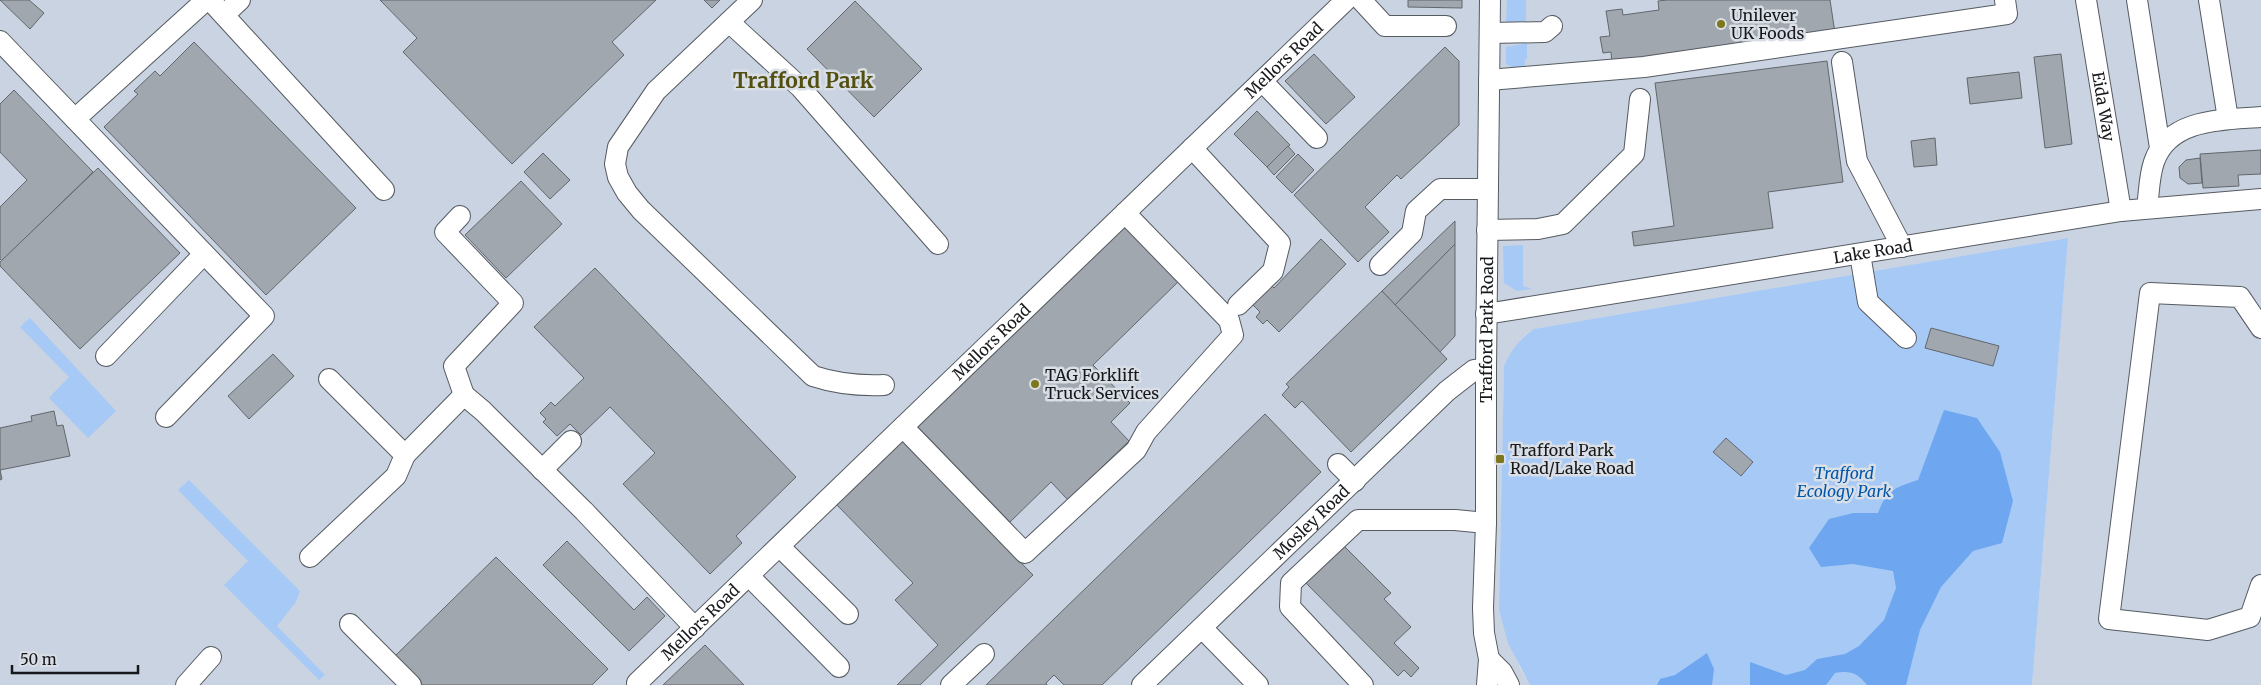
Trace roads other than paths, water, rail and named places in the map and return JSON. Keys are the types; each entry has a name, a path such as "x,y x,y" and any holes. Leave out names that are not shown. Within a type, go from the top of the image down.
{"street":[{"path":"74,119 208,0 224,15 384,190"},
{"path":"224,15 240,0"},
{"path":"752,0 656,91 618,147 615,164 618,177 627,193 641,210 813,376 831,382 858,386 884,385"},
{"name":"Mellors Road","path":"637,683 1346,0"},
{"path":"1360,0 1386,26 1446,26"},
{"name":"Trafford Park Road","path":"1488,685 1489,659 1482,608 1486,523 1486,314 1490,0"},
{"path":"1489,80 1644,67 2007,14 2005,0"},
{"name":"Eida Way","path":"2086,0 2121,211"},
{"path":"2138,0 2160,148"},
{"path":"2209,0 2228,119"},
{"path":"729,22 800,87 938,244"},
{"path":"1490,33 1544,32 1552,26"},
{"path":"0,41 264,316 166,416"},
{"path":"1842,62 1857,161 1902,247"},
{"path":"1262,81 1317,138"},
{"path":"1487,230 1538,229 1563,224 1634,154 1640,99"},
{"path":"2147,208 2154,163 2160,148 2172,136 2188,126 2228,119 2261,117"},
{"path":"1192,148 1280,243 1273,271 1238,305"},
{"path":"1380,266 1412,233 1416,211 1440,189 1488,189"},
{"name":"Lake Road","path":"1486,314 2121,211 2261,200"},
{"path":"903,427 1025,553 1136,450 1146,432 1233,335 1229,320 1125,213"},
{"path":"460,216 445,232 513,303 454,366 464,395 483,411 542,470 695,628"},
{"path":"106,356 204,254"},
{"path":"1860,254 1868,302 1906,338"},
{"path":"2261,328 2240,297 2150,293 2109,618 2208,630 2250,617 2261,586"},
{"name":"Mosley Road","path":"1142,685 1465,376 1474,370 1486,369"},
{"path":"328,379 405,455"},
{"path":"310,557 396,476 405,455 464,395"},
{"path":"542,470 571,441"},
{"path":"1338,464 1355,482"},
{"path":"1363,685 1290,607 1291,583 1358,520 1455,520 1486,523"},
{"path":"780,547 848,614"},
{"path":"749,576 839,667"},
{"path":"350,624 411,685"},
{"path":"1202,628 1258,685"},
{"path":"951,685 984,654"},
{"path":"186,685 212,657"},
{"name":"Trafford Park Road","path":"1489,659 1502,672 1509,685"}],"place":[{"name":"Unilever UK Foods","path":"1721,24"},
{"name":"TAG Forklift Truck Services","path":"1035,384"},
{"name":"Trafford Park Road/Lake Road","path":"1500,459"}],"district":[{"name":"Trafford Park","path":"803,80"}],"park label":[{"name":"Trafford Ecology Park","path":"1844,482"}]}
